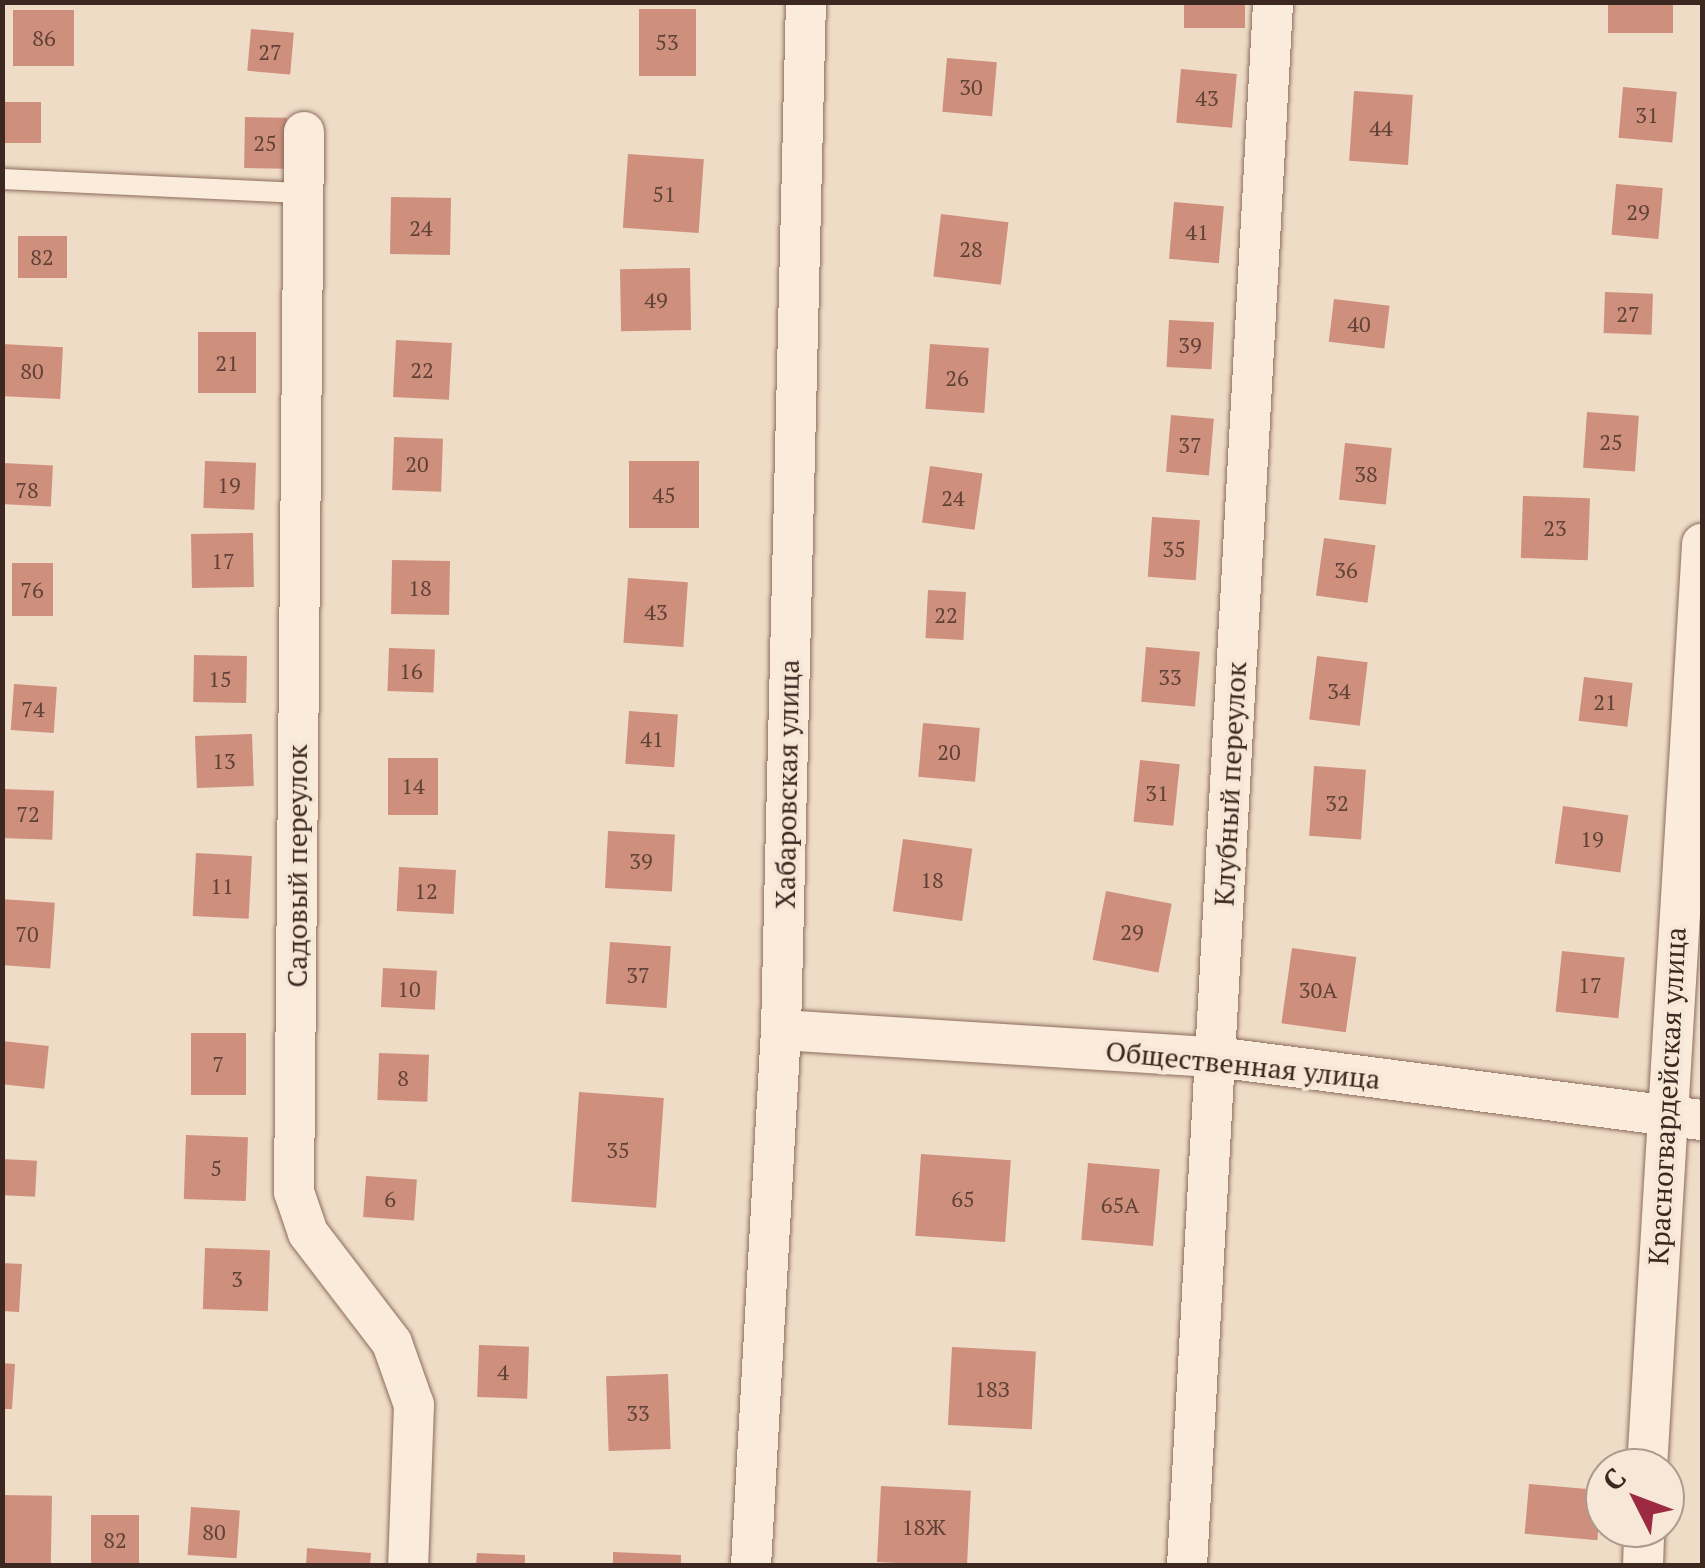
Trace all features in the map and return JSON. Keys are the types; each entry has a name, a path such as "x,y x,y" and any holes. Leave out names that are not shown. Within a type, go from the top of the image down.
{"street":[{"name":"Хабаровская улица","path":"751,1566 781,1030 806,2"},
{"name":"Клубный переулок","path":"1187,1566 1273,2"},
{"name":"Садовый переулок","path":"304,132 294,1192 308,1233 356,1287 392,1344 414,1406 408,1566"},
{"name":"Красногвардейская улица","path":"1649,1448 1683,1119 1702,544"},
{"name":"Общественная улица","path":"781,1030 1216,1057 1683,1119"}],"lane":[{"path":"2,179 301,193"}],"building":[{"path":"1184,2 1245,2 1245,28 1184,28"},
{"path":"1608,2 1673,2 1673,33 1608,33"},
{"path":"639,9 696,9 696,76 639,76"},
{"path":"13,10 74,10 74,66 13,66"},
{"path":"251,29 294,33 290,75 247,71"},
{"path":"947,58 997,62 992,116 942,112"},
{"path":"1181,69 1237,74 1232,128 1176,123"},
{"path":"1623,87 1677,92 1672,143 1619,138"},
{"path":"1354,91 1413,95 1408,165 1349,161"},
{"path":"2,102 41,102 41,143 2,143"},
{"path":"245,117 287,118 286,169 244,168"},
{"path":"628,154 704,159 699,233 623,228"},
{"path":"1616,184 1663,188 1658,239 1612,235"},
{"path":"391,197 451,198 450,255 390,254"},
{"path":"1174,202 1224,206 1219,263 1169,259"},
{"path":"941,214 1008,222 1001,285 933,277"},
{"path":"18,236 67,236 67,278 18,278"},
{"path":"690,268 691,330 621,331 620,269"},
{"path":"1605,292 1653,294 1652,335 1604,333"},
{"path":"1334,299 1390,306 1384,349 1329,342"},
{"path":"1169,320 1214,322 1211,369 1167,367"},
{"path":"198,332 256,332 256,393 198,393"},
{"path":"396,340 452,343 449,400 393,397"},
{"path":"2,344 63,347 60,399 2,396"},
{"path":"930,344 989,348 984,413 925,409"},
{"path":"1587,412 1639,416 1635,471 1583,468"},
{"path":"1171,415 1214,419 1209,476 1166,472"},
{"path":"394,437 443,439 441,492 392,490"},
{"path":"1345,443 1392,448 1386,505 1339,500"},
{"path":"205,461 256,463 254,510 203,508"},
{"path":"629,461 699,461 699,528 629,528"},
{"path":"3,463 53,466 51,507 2,504"},
{"path":"930,466 982,473 975,530 922,522"},
{"path":"1523,496 1590,498 1588,560 1521,558"},
{"path":"1152,517 1200,520 1196,580 1148,577"},
{"path":"253,533 254,587 192,588 191,534"},
{"path":"1324,538 1375,545 1367,603 1316,595"},
{"path":"392,560 450,561 449,615 391,614"},
{"path":"12,563 53,563 53,616 12,616"},
{"path":"628,578 688,582 683,647 623,643"},
{"path":"928,590 966,592 963,640 925,638"},
{"path":"1146,647 1200,652 1195,706 1141,702"},
{"path":"389,648 435,650 433,693 387,691"},
{"path":"194,655 247,656 246,703 193,702"},
{"path":"1317,656 1368,662 1360,726 1309,720"},
{"path":"1584,677 1633,683 1627,727 1579,721"},
{"path":"14,684 57,687 54,733 11,730"},
{"path":"629,711 678,714 674,767 625,764"},
{"path":"923,723 980,728 975,782 918,777"},
{"path":"252,734 254,786 197,788 195,736"},
{"path":"388,758 438,758 438,815 388,815"},
{"path":"1140,760 1180,764 1173,826 1134,822"},
{"path":"1314,766 1366,770 1361,839 1309,836"},
{"path":"2,789 54,791 52,840 2,838"},
{"path":"1563,806 1628,815 1620,873 1555,863"},
{"path":"608,831 675,835 672,891 605,888"},
{"path":"903,839 972,849 962,921 893,911"},
{"path":"196,853 252,856 249,919 193,916"},
{"path":"399,867 456,870 454,914 397,911"},
{"path":"1106,891 1172,904 1158,972 1093,960"},
{"path":"2,899 55,903 50,969 2,965"},
{"path":"610,942 671,946 667,1008 606,1004"},
{"path":"1292,948 1356,957 1346,1032 1281,1023"},
{"path":"1562,951 1625,958 1618,1018 1556,1012"},
{"path":"383,968 437,971 435,1010 381,1007"},
{"path":"191,1033 246,1033 246,1095 191,1095"},
{"path":"2,1041 49,1046 44,1089 2,1084"},
{"path":"379,1053 429,1055 427,1102 377,1100"},
{"path":"579,1092 664,1098 656,1208 571,1202"},
{"path":"186,1135 248,1137 246,1201 184,1199"},
{"path":"921,1154 1011,1160 1005,1242 915,1236"},
{"path":"2,1159 37,1161 35,1197 2,1195"},
{"path":"1088,1163 1160,1169 1153,1246 1081,1240"},
{"path":"366,1176 417,1180 414,1220 363,1217"},
{"path":"205,1248 270,1250 268,1311 203,1309"},
{"path":"2,1263 22,1264 19,1312 2,1311"},
{"path":"479,1345 529,1347 527,1399 477,1397"},
{"path":"952,1347 1036,1351 1032,1429 948,1425"},
{"path":"2,1363 15,1364 12,1409 2,1409"},
{"path":"668,1374 671,1449 609,1451 606,1376"},
{"path":"1529,1484 1585,1489 1585,1539 1525,1534"},
{"path":"881,1486 971,1491 967,1566 877,1562"},
{"path":"2,1495 52,1496 51,1566 2,1566"},
{"path":"191,1507 240,1510 237,1558 188,1555"},
{"path":"91,1515 139,1515 139,1566 91,1566"},
{"path":"307,1548 371,1553 370,1566 306,1566"},
{"path":"613,1552 681,1555 681,1566 613,1566"},
{"path":"477,1553 525,1555 525,1566 476,1566"}]}
